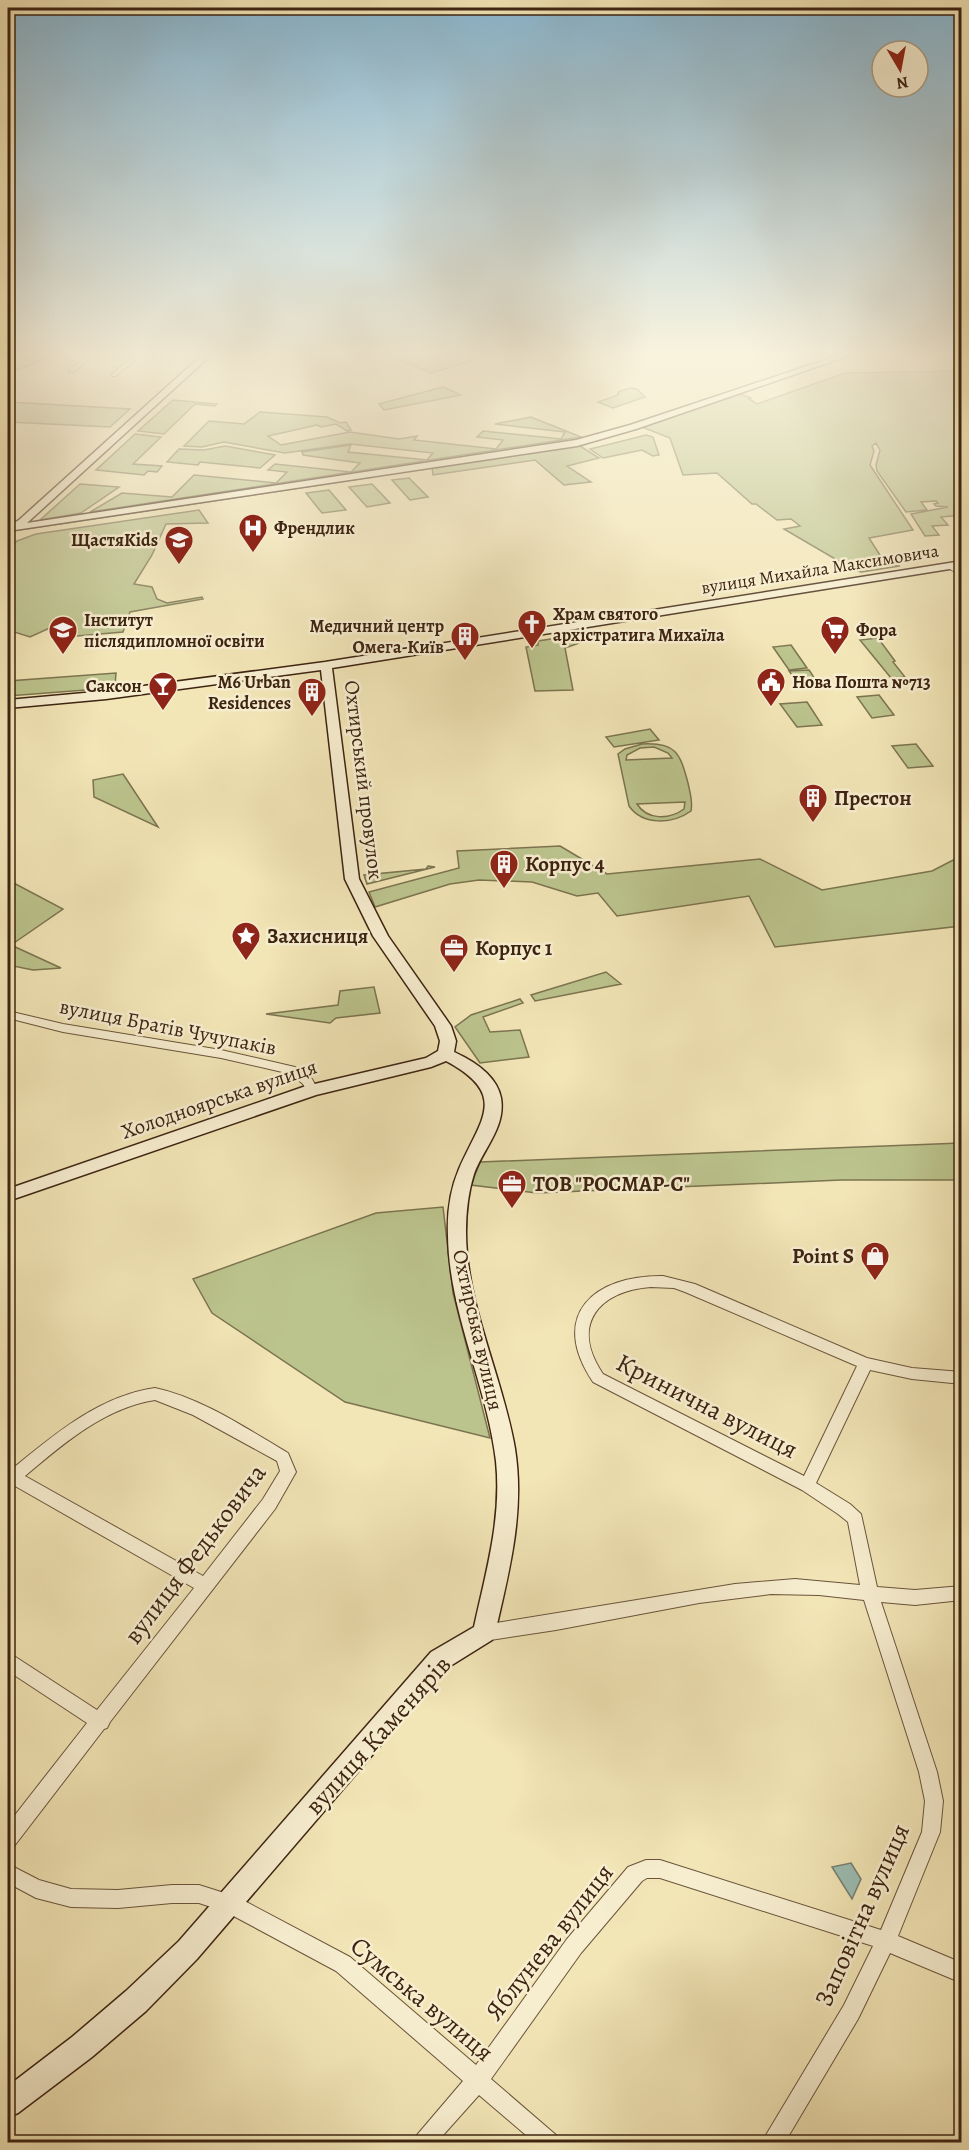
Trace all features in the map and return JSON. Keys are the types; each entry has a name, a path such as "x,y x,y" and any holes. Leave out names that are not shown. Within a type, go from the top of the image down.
{"main road":[{"path":"9,530 12,523 88,455"},
{"path":"9,530 23,522 96,455"},
{"path":"9,530 401,475 417,468 496,455"},
{"name":"вулиця Михайла Максимовича","path":"8,704 106,695 325,666 956,565"},
{"name":"Охтирський провулок","path":"325,666 328,672 352,879 360,902 443,1026 448,1041 446,1054"},
{"name":"Холодноярська вулиця","path":"8,1195 312,1090 431,1062 446,1054"},
{"name":"Охтирська вулиця","path":"446,1054 471,1068 484,1083 492,1094 494,1111 493,1121 465,1178 459,1197 456,1224 461,1267 481,1356 493,1392 506,1464 507,1512 502,1551 484,1633"},
{"name":"вулиця Каменярів","path":"8,2103 82,2047 136,2001 230,1904 439,1660 484,1633"}],"street":[{"path":"956,565 962,574"},
{"name":"вулиця Братів Чучупаків","path":"8,1015 63,1028 221,1054 295,1071 308,1082 312,1090"},
{"name":"Кринична вулиця","path":"870,1593 855,1519 844,1509 807,1485 598,1378 582,1348 581,1332 585,1317 597,1300 623,1286 660,1281 677,1283 866,1363 930,1376 962,1378"},
{"path":"807,1485 866,1363"},
{"name":"вулиця Федьковича","path":"8,1838 269,1504 288,1472 284,1457 182,1403 156,1394 115,1404 71,1431 10,1475"},
{"path":"10,1475 205,1586"},
{"name":"вулиця Каменярів","path":"484,1633 538,1627 683,1596 774,1587 831,1588 909,1598 962,1593"},
{"name":"Заповітна вулиця","path":"773,2142 851,2012 886,1941 932,1832 934,1801 928,1772 870,1593"},
{"path":"8,1662 100,1722"},
{"name":"Яблунева вулиця","path":"424,2142 478,2080 574,1946 635,1874 646,1869 660,1869 886,1941 962,1973"},
{"name":"Сумська вулиця","path":"8,1873 36,1889 71,1898 118,1899 199,1894 230,1904 343,1964 549,2142"}],"green space":[{"path":"112,455 142,455 133,464 162,466 157,472 148,471 144,475 96,470"},
{"path":"173,455 275,455 260,468 200,462 198,465 167,462"},
{"path":"305,455 381,455 427,460 431,455 461,455 90,512 122,493 172,497 194,475 276,483 287,472 268,470 275,464 351,472 360,463"},
{"path":"506,455 595,455 599,458 567,466 591,482 564,485 535,460 433,475 432,467"},
{"path":"676,455 873,455 870,465 913,530 869,538 885,563 900,566 861,572 784,529 800,526 791,519 777,520 756,504 752,504 717,473 683,475"},
{"path":"879,455 961,455 961,515 941,517 948,525 932,526 939,535 925,536 911,514 948,507 936,506 934,504 938,503 936,501 921,502 927,510 906,512 877,471"},
{"path":"371,475 373,477 19,530 20,529"},
{"path":"409,478 428,497 410,500 392,480"},
{"path":"80,484 119,487 81,513 40,520"},
{"path":"372,484 390,503 367,507 349,487"},
{"path":"329,490 346,510 322,513 306,493"},
{"path":"199,510 208,523 166,524 152,555 134,584 152,587 157,599 167,603 202,597 203,599 130,612 123,632 77,636 54,626 30,637 8,630 8,550 17,541 36,534"},
{"path":"577,635 585,641 565,648 573,690 535,691 526,647 538,645 538,641"},
{"path":"878,638 905,677 891,678 860,640"},
{"path":"791,645 807,668 789,670 773,647"},
{"path":"809,670 821,688 802,689 789,671"},
{"path":"116,673 115,685 99,689 8,696 8,681"},
{"path":"879,695 894,715 872,718 857,697"},
{"path":"807,702 822,725 797,727 780,704"},
{"path":"650,729 659,740 614,747 606,737"},
{"path":"642,744 653,744 662,745 675,752 682,764 688,783 691,811 676,819 659,821 642,817 635,812 629,806 618,754 625,749","holes":["654,747 668,753 672,758 626,760 627,755 640,748","685,802 684,809 678,813 659,817 646,813 637,804"]},
{"path":"916,744 933,766 908,768 892,746"},
{"path":"123,774 158,827 94,797 93,780"},
{"path":"560,846 607,874 760,859 822,890 932,871 961,856 961,926 775,947 749,896 617,916 598,893 577,896 532,882 479,880 450,884 375,907 369,892 459,868 457,851"},
{"path":"428,866 435,867 367,884 364,875 426,869"},
{"path":"8,880 63,909 11,945 61,968 33,970 8,965"},
{"path":"606,972 621,984 535,1001 531,995"},
{"path":"374,987 380,1013 336,1018 330,1023 266,1014 338,1005 340,991"},
{"path":"520,999 523,1003 483,1017 490,1032 520,1030 529,1057 480,1063 455,1027 471,1015"},
{"path":"961,1143 961,1180 841,1180 537,1193 471,1185 480,1162"},
{"path":"443,1207 453,1293 490,1438 345,1402 212,1313 193,1279 376,1213"}],"water":[{"path":"851,1863 861,1879 852,1899 832,1867"}],"place":[{"name":"Френдлик","path":"253,554"},
{"name":"ЩастяKids","path":"179,566"},
{"name":"Храм святого архістратига Михаїла","path":"532,650"},
{"name":"Інститут післядипломної освіти","path":"63,656"},
{"name":"Фора","path":"835,656"},
{"name":"Медичний центр Омега-Київ","path":"465,662"},
{"name":"Нова Пошта №713","path":"771,708"},
{"name":"Саксон","path":"163,712"},
{"name":"M6 Urban Residences","path":"312,718"},
{"name":"Престон","path":"813,824"},
{"name":"Корпус 4","path":"504,890"},
{"name":"Захисниця","path":"246,962"},
{"name":"Корпус 1","path":"454,974"},
{"name":"ТОВ \"РОСМАР-С\"","path":"512,1210"},
{"name":"Point S","path":"875,1282"}]}
